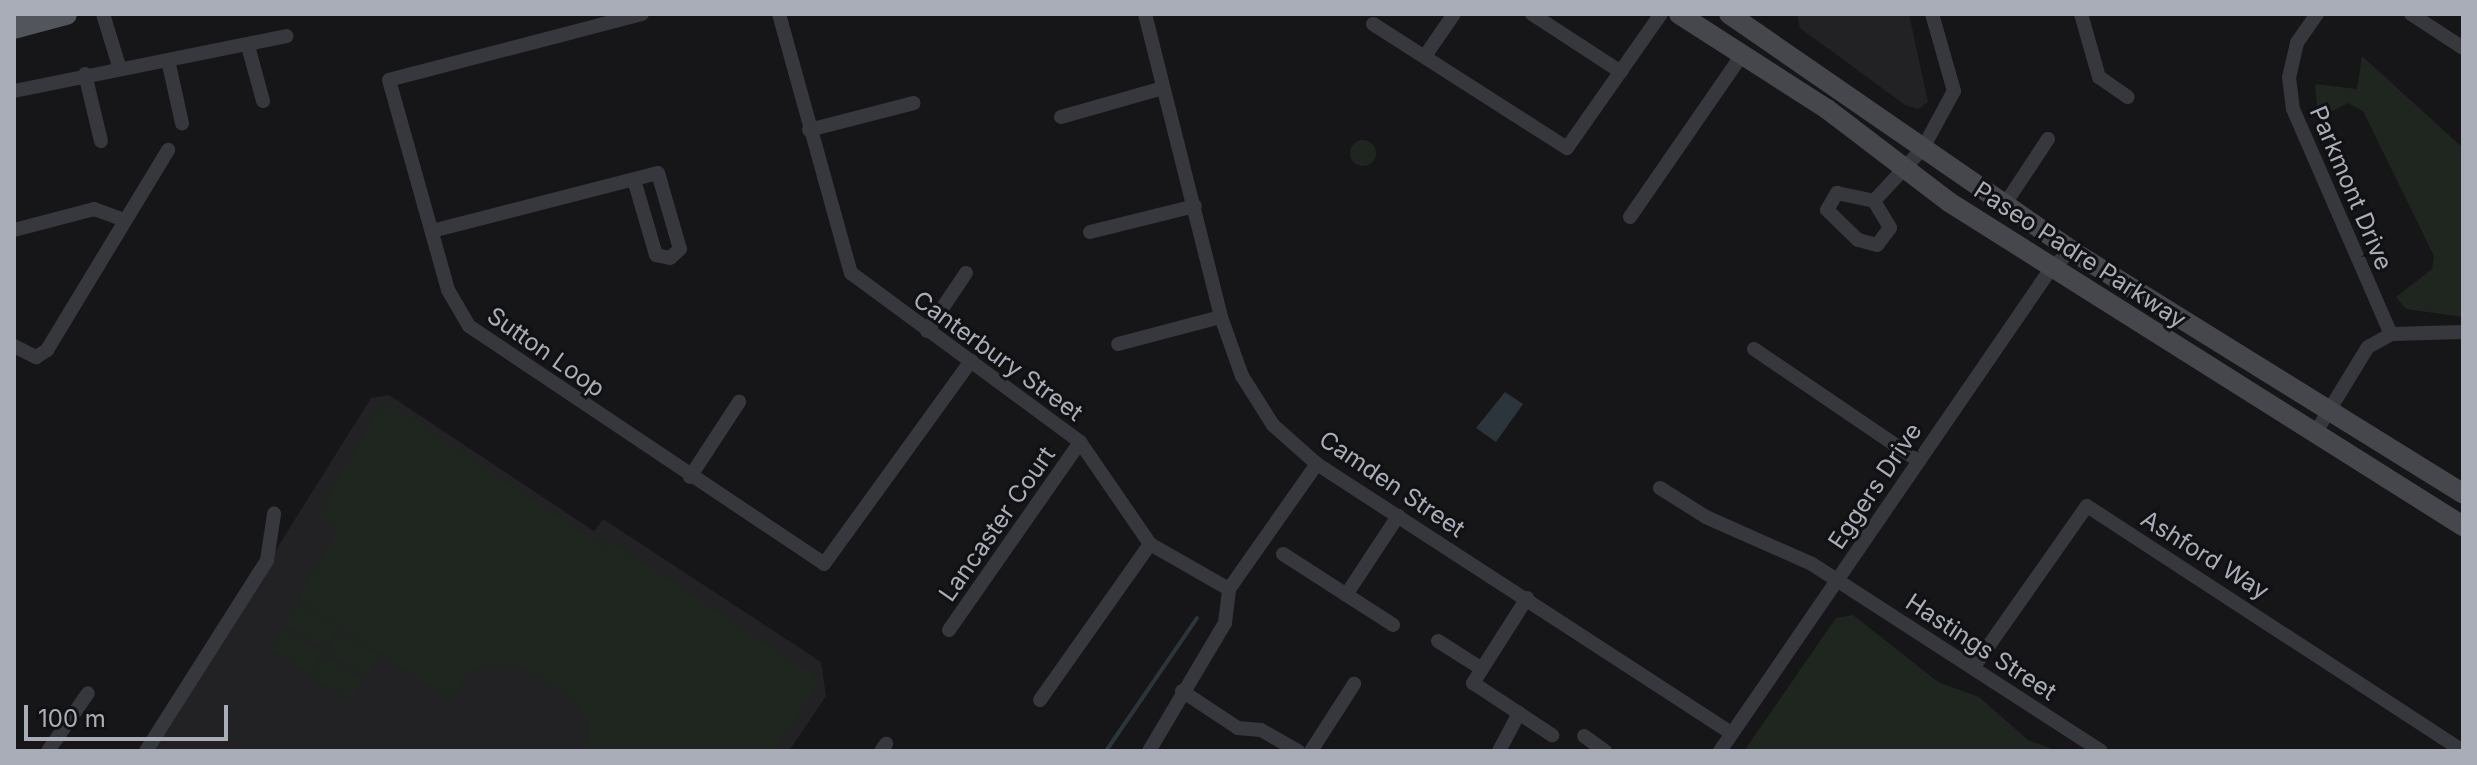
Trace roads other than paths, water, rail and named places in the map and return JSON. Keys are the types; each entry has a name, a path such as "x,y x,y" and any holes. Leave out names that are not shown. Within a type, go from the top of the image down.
{"main road":[{"path":"14,28 66,14"},
{"name":"Paseo Padre Parkway","path":"1679,14 1827,109 1900,167 2052,267 2314,435 2463,526"},
{"name":"Paseo Padre Parkway","path":"1729,14 2072,251 2463,493"}],"street":[{"path":"103,14 119,66"},
{"name":"Sutton Loop","path":"642,14 389,80 448,290 469,326 824,564 971,361"},
{"name":"Canterbury Street","path":"779,14 851,273 1080,442 1150,544 1229,589"},
{"name":"Camden Street","path":"1145,14 1221,317 1242,376 1273,425 1317,464 1731,733"},
{"path":"1425,56 1454,14"},
{"path":"1532,14 1621,72"},
{"path":"1373,24 1567,148 1661,14"},
{"path":"1874,201 1900,167 1923,148 1954,91 1932,14"},
{"path":"2081,14 2099,77 2128,97"},
{"name":"Parkmont Drive","path":"2317,14 2297,43 2289,77 2293,109 2391,334"},
{"path":"2411,14 2463,48"},
{"path":"14,91 119,66 248,46 286,36"},
{"path":"248,46 263,101"},
{"path":"1630,217 1741,56"},
{"path":"168,60 182,123"},
{"path":"85,74 101,141"},
{"path":"1061,117 1163,88"},
{"path":"809,130 914,103"},
{"path":"2005,204 2048,139"},
{"path":"14,346 36,357 47,350 168,150"},
{"path":"432,231 658,173 680,249 670,258 656,255 634,180"},
{"path":"1837,193 1874,201 1890,228 1877,245 1858,240 1827,210 1837,193"},
{"path":"1090,232 1195,206"},
{"path":"14,230 94,209 125,220"},
{"name":"Eggers Drive","path":"1720,751 2052,267 2072,251"},
{"path":"927,331 966,273"},
{"path":"1118,344 1221,317"},
{"path":"2314,435 2368,347 2391,334 2463,332"},
{"path":"1754,349 1919,461"},
{"path":"690,477 739,402"},
{"name":"Lancaster Court","path":"949,630 1080,442"},
{"path":"1149,751 1225,623 1229,589 1317,464"},
{"name":"Hastings Street","path":"1660,488 1838,581 2101,751"},
{"name":"Ashford Way","path":"1973,668 2087,506 2463,751"},
{"path":"146,751 267,560 274,514"},
{"path":"1346,595 1398,516"},
{"path":"1040,700 1150,544"},
{"path":"1283,554 1393,625"},
{"path":"1527,598 1473,683 1552,735"},
{"path":"1438,641 1482,669"},
{"path":"1311,751 1354,684"},
{"path":"1182,691 1238,728 1261,730 1298,751"},
{"path":"48,751 88,693"},
{"path":"1499,751 1519,713"},
{"path":"1584,736 1605,751"}],"waterway":[{"path":"1106,751 1197,618"}]}
